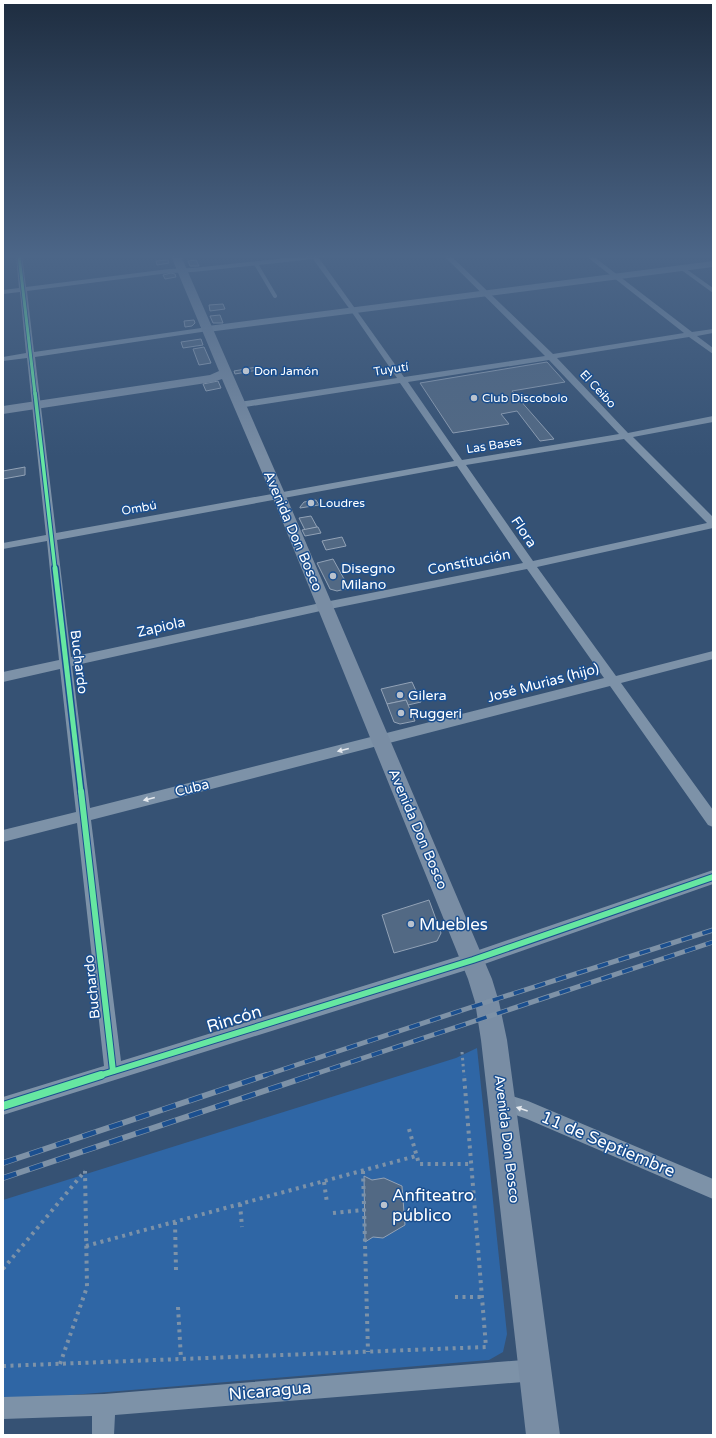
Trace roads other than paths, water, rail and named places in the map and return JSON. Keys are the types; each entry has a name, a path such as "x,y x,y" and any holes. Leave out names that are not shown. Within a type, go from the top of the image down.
{"main road":[{"name":"Avenida Don Bosco","path":"205,323 239,405 280,496 480,979 490,1016 502,1102 543,1435"},
{"path":"3,404 35,402 213,378 226,373"},
{"path":"3,410 35,402"}],"street":[{"name":"Buchardo","path":"26,323 85,815 113,1071"},
{"path":"3,359 253,323"},
{"name":"Flora","path":"363,323 530,565 713,821"},
{"name":"El Ceibo","path":"514,323 551,358 713,524"},
{"path":"676,323 713,352"},
{"name":"Tuyutí","path":"239,405 551,358 713,331"},
{"name":"Las Bases","path":"280,496 460,463 626,436 713,419"},
{"name":"Ombú","path":"3,546 280,496"},
{"name":"Constitución","path":"325,606 530,565 713,524"},
{"name":"Zapiola","path":"3,677 325,606"},
{"name":"José Murias (hijo)","path":"381,741 713,655"},
{"name":"Cuba","path":"3,836 381,741"},
{"name":"Rincón","path":"3,1106 473,960 713,877"},
{"name":"11 de Septiembre","path":"502,1102 528,1110 713,1189"},
{"name":"Nicaragua","path":"3,1408 104,1405 536,1370"},
{"path":"104,1405 104,1435"}],"railway":[{"path":"264,1076 487,1002 713,930"},
{"path":"309,1076 713,942"},
{"path":"3,1163 264,1076"},
{"path":"3,1178 309,1076"}],"place":[{"name":"Don Jamón","path":"246,371"},
{"name":"Club Discobolo","path":"474,398"},
{"name":"Loudres","path":"311,503"},
{"name":"Disegno Milano","path":"333,576"},
{"name":"Gilera","path":"400,695"},
{"name":"Ruggeri","path":"401,713"},
{"name":"Muebles","path":"411,924"},
{"name":"Anfiteatro público","path":"384,1205"}]}
